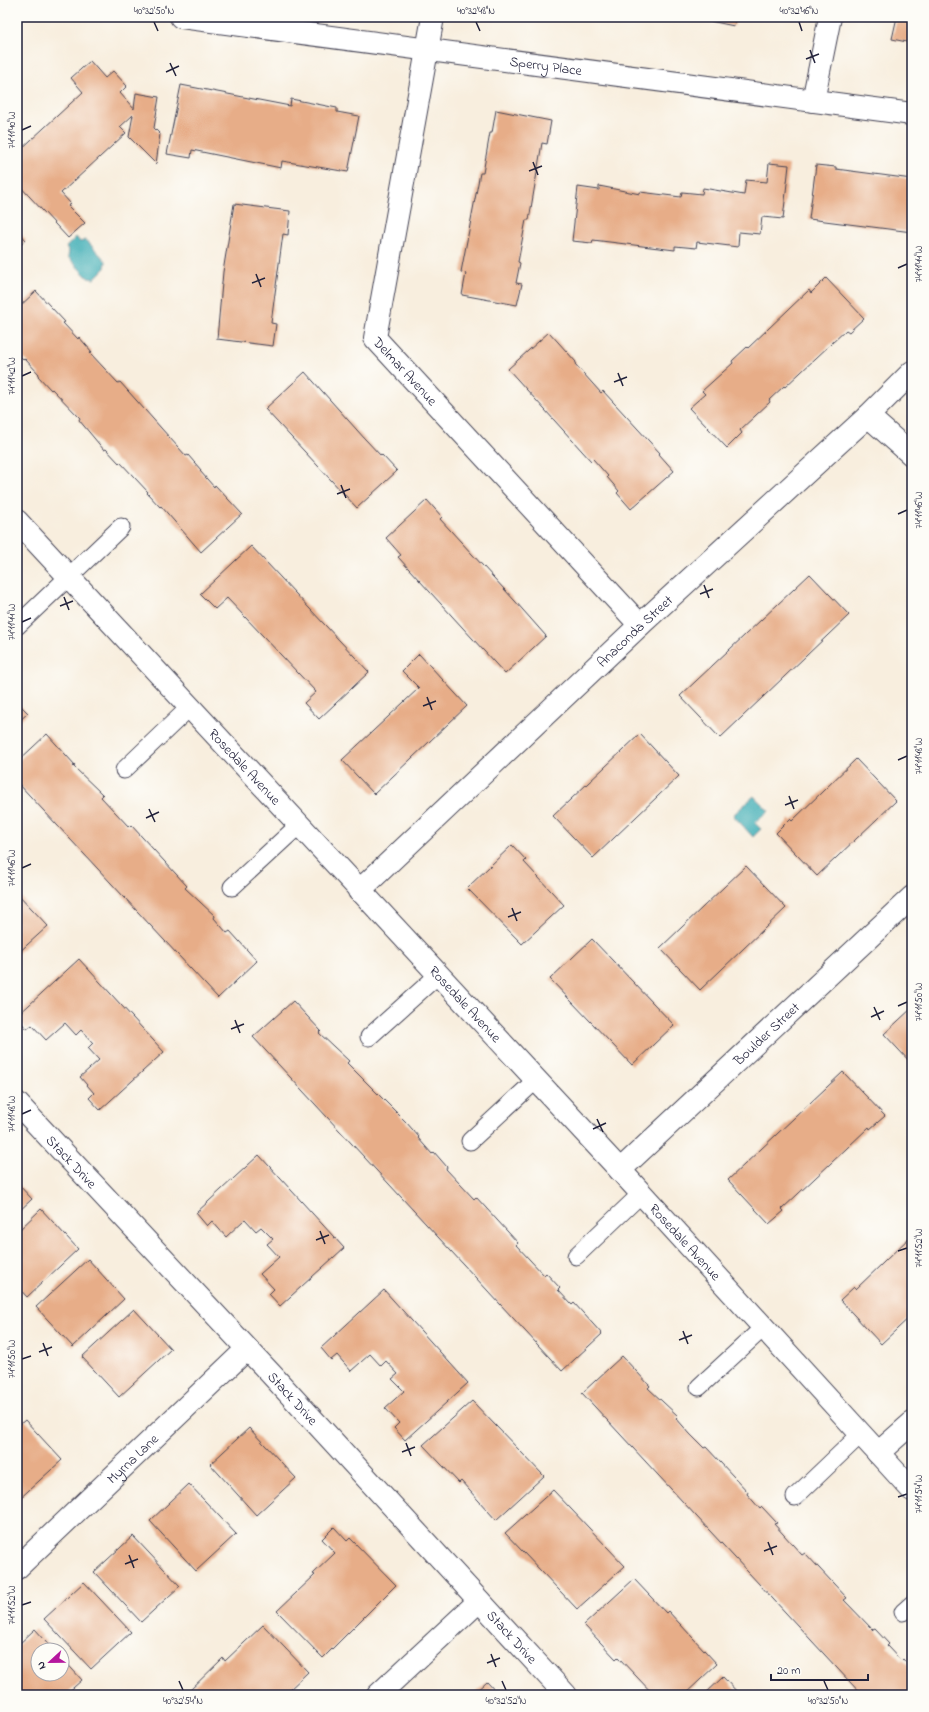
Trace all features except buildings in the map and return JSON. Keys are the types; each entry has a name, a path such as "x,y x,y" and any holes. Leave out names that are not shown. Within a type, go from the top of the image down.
{"street":[{"name":"Sperry Place","path":"180,17 912,114"},
{"name":"Delmar Avenue","path":"433,17 375,338 640,625"},
{"path":"813,101 830,17"},
{"name":"Anaconda Street","path":"359,891 640,625 868,416 912,372"},
{"path":"868,416 912,454"},
{"name":"Rosedale Avenue","path":"17,521 359,891 620,1170 912,1490"},
{"name":"Boulder Street","path":"620,1170 912,897"},
{"name":"Stack Drive","path":"17,1103 248,1349 566,1695"},
{"name":"Myrna Lane","path":"17,1568 248,1349"},
{"path":"878,1453 912,1423"},
{"path":"378,1695 479,1601"}],"lane":[{"path":"17,626 121,527"},
{"path":"124,770 190,707"},
{"path":"232,887 299,825"},
{"path":"369,1037 438,975"},
{"path":"470,1141 536,1080"},
{"path":"576,1256 641,1194"},
{"path":"699,1387 764,1327"},
{"path":"795,1497 861,1434"}],"water":[{"path":"76,237 80,242 86,240 106,261 105,268 94,279 88,278 68,257 69,251 66,247"},
{"path":"754,796 769,811 755,823 761,829 753,837 733,815"}]}
